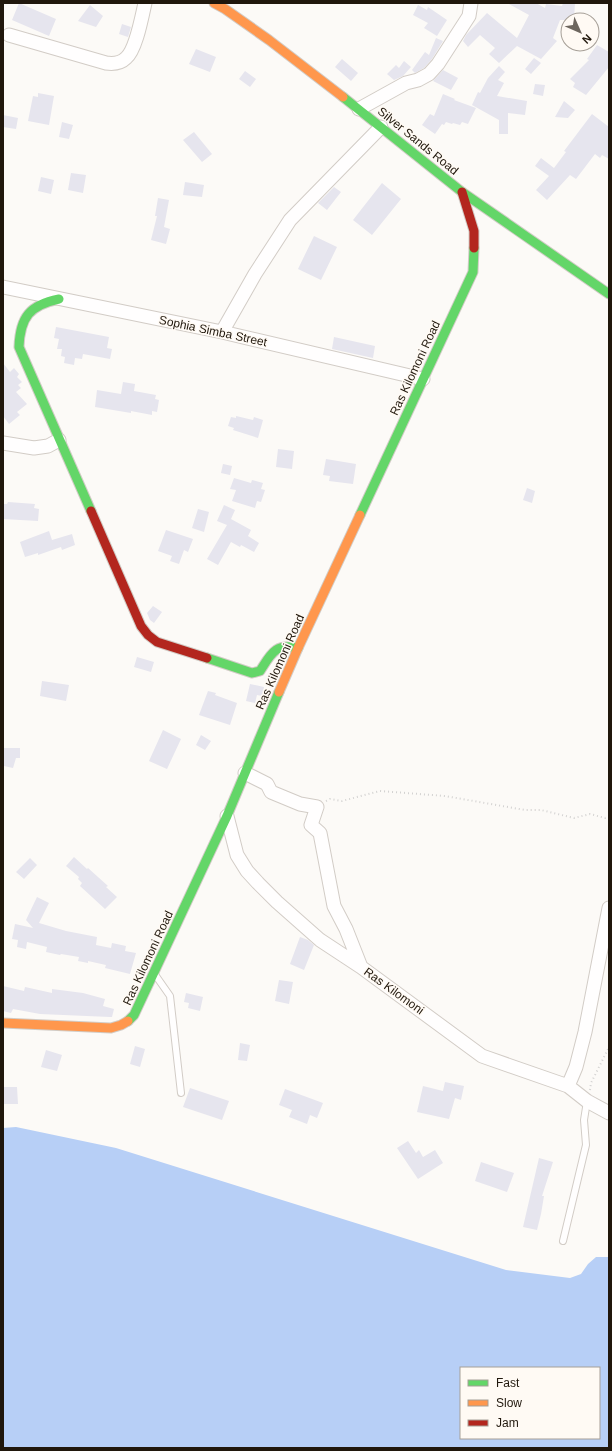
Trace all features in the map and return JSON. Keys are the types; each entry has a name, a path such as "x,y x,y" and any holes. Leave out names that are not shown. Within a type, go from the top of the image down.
{"street":[{"path":"9,35 106,64 120,63 126,59 134,47 145,3"},
{"name":"Silver Sands Road","path":"214,3 269,40 359,109 462,192 609,294"},
{"path":"359,109 406,83 418,80 429,74 438,64 469,16 471,3"},
{"path":"222,332 255,274 290,220 381,127"},
{"name":"Ras Kilomoni Road","path":"3,1023 111,1028 120,1027 128,1022 134,1015 228,816 298,648 473,272 474,231 462,192"},
{"name":"Sophia Simba Street","path":"3,287 222,332 423,379"},
{"path":"60,299 47,301 37,306 28,314 21,324 18,336 19,347 141,626 148,635 157,642 252,673 260,671 270,655 278,647 290,646 298,648"},
{"path":"3,443 34,448 48,446 59,440"},
{"path":"245,773 267,784 271,792 300,804 317,807 310,825 320,833 334,906 346,929 361,967"},
{"name":"Ras Kilomoni","path":"228,816 237,855 247,871 320,940 361,967 482,1056 568,1086 588,1101 609,1113"},
{"path":"568,1086 576,1067 585,1032 609,908"}],"lane":[{"path":"154,973 170,996 181,1093"},
{"path":"563,1241 586,1146 584,1120 588,1101"}],"path":[{"path":"317,807 330,799 342,801 380,791 445,796 525,810 541,810 574,818 590,814 605,818 609,816"},
{"path":"588,1101 591,1083 609,1047"}],"water":[{"path":"16,1127 116,1148 506,1270 570,1278 581,1274 588,1264 596,1257 609,1257 609,1448 3,1448 3,1128"}],"building":[{"path":"19,3 56,19 49,36 12,20"},
{"path":"507,3 536,3 545,8 546,4 562,6 563,3 575,3 574,12 560,12 560,20 553,38 557,41 541,59 517,46 499,63 489,54 495,48 480,35 468,47 463,41 466,35 487,13 517,38 529,15"},
{"path":"90,5 103,16 96,27 78,21"},
{"path":"418,5 427,10 428,7 447,20 437,36 424,28 428,23 413,15"},
{"path":"122,24 131,27 128,37 119,34"},
{"path":"436,38 443,41 432,59 424,68 415,73 412,70 425,52 429,55"},
{"path":"600,47 609,52 609,67 586,95 573,87 575,83 570,79 589,60 587,59 592,52 600,52"},
{"path":"196,49 216,57 210,72 189,64"},
{"path":"534,58 541,63 531,74 525,69"},
{"path":"342,59 358,73 351,81 335,67"},
{"path":"404,61 411,67 403,76 394,80 387,74 396,65 399,68"},
{"path":"499,66 505,72 498,80 504,83 497,96 527,101 525,115 508,113 508,134 499,134 499,120 472,105 478,92 480,93 488,78"},
{"path":"443,70 458,78 451,90 433,81"},
{"path":"245,71 256,79 250,87 239,79"},
{"path":"535,84 545,85 543,96 533,94"},
{"path":"38,93 54,96 49,125 28,121 33,96 38,97"},
{"path":"443,94 455,99 454,100 476,108 468,124 462,122 460,125 446,122 444,125 442,124 435,134 422,125 430,114 434,116"},
{"path":"564,101 575,110 568,118 555,117"},
{"path":"592,114 609,127 609,159 602,155 600,158 595,154 576,179 570,175 547,200 536,190 549,176 535,166 541,158 554,168 566,152 564,151"},
{"path":"3,115 18,118 16,129 3,127"},
{"path":"62,122 73,125 69,139 59,137"},
{"path":"194,132 212,154 202,162 183,140"},
{"path":"71,173 86,175 83,193 68,190"},
{"path":"41,177 54,180 51,194 38,191"},
{"path":"185,182 204,185 202,197 183,195"},
{"path":"382,183 401,199 372,235 353,220"},
{"path":"334,187 341,192 327,210 318,203"},
{"path":"158,198 169,200 164,227 170,229 166,244 151,240 157,216 155,216"},
{"path":"314,236 337,247 321,280 298,269"},
{"path":"56,327 109,337 107,348 112,349 110,359 83,354 82,359 75,358 74,365 64,363 65,357 61,356 62,349 57,349 59,339 54,338"},
{"path":"334,337 375,346 373,358 332,349"},
{"path":"3,363 10,372 14,368 19,374 17,377 22,382 18,385 21,388 16,392 27,404 17,412 20,415 9,424 3,416"},
{"path":"123,382 135,384 134,391 156,395 155,399 159,400 157,412 152,411 152,415 95,407 97,390 121,394"},
{"path":"236,416 253,420 254,417 263,420 258,438 233,430 234,428 228,426 231,417 236,418"},
{"path":"278,449 294,451 292,469 276,467"},
{"path":"326,459 356,464 353,484 329,481 330,476 323,475"},
{"path":"223,464 232,466 230,475 221,473"},
{"path":"234,478 251,483 252,480 263,483 261,489 265,490 261,502 257,501 255,508 232,501 236,490 230,489"},
{"path":"527,488 535,491 532,503 523,500"},
{"path":"8,502 35,504 34,508 39,509 38,521 3,519 3,504 7,504"},
{"path":"224,505 235,510 231,519 251,530 248,536 259,543 254,552 241,545 240,547 231,542 218,565 207,559 227,525 217,521"},
{"path":"198,509 209,512 204,532 192,528"},
{"path":"166,530 193,539 188,552 184,550 179,564 170,561 172,556 158,551"},
{"path":"49,531 52,540 72,534 75,545 62,550 61,547 38,555 38,553 25,557 20,542"},
{"path":"153,606 162,612 154,623 150,620 147,613"},
{"path":"137,657 154,662 151,672 134,667"},
{"path":"42,681 69,685 66,701 40,696"},
{"path":"250,684 264,687 262,696 257,695 255,703 246,701"},
{"path":"208,691 216,693 215,695 237,703 230,725 199,715"},
{"path":"163,730 181,739 167,769 149,761"},
{"path":"201,735 211,741 205,750 196,745"},
{"path":"4,748 20,748 20,758 16,758 13,768 4,766"},
{"path":"74,857 108,886 106,887 117,897 105,909 80,886 82,883 78,879 79,877 66,866"},
{"path":"30,858 37,865 24,879 16,872"},
{"path":"37,897 49,903 39,923 66,931 97,937 96,945 111,948 112,943 126,946 125,951 136,953 130,974 105,968 106,965 88,961 88,963 78,961 79,957 46,952 47,947 27,942 26,949 17,947 18,940 12,939 15,924 33,928 26,920"},
{"path":"300,937 308,940 314,945 304,970 290,964"},
{"path":"279,980 293,982 289,1004 275,1001"},
{"path":"3,986 24,991 25,987 52,993 52,989 83,993 105,999 103,1006 114,1009 112,1017 40,1014 13,1009 11,1013 3,1011"},
{"path":"186,993 203,997 200,1011 188,1008 189,1003 184,1002"},
{"path":"240,1043 250,1045 247,1061 238,1060"},
{"path":"135,1046 145,1049 140,1067 130,1064"},
{"path":"46,1050 62,1055 57,1071 41,1067"},
{"path":"445,1082 464,1086 461,1100 455,1098 449,1119 417,1112 423,1086 443,1091"},
{"path":"3,1087 17,1087 18,1104 3,1104"},
{"path":"190,1088 229,1101 222,1120 183,1107"},
{"path":"285,1089 323,1103 317,1118 310,1115 307,1124 289,1117 292,1110 279,1105"},
{"path":"408,1141 416,1153 419,1150 423,1157 435,1150 443,1163 418,1179 397,1148"},
{"path":"539,1158 553,1162 542,1196 544,1196 537,1230 523,1227"},
{"path":"481,1162 514,1173 507,1192 475,1181"}],"traffic: fast":[{"path":"343,97 462,192 609,294"},
{"path":"360,515 473,272 474,248"},
{"path":"59,299 41,305 28,314 24,320 19,347 91,511"},
{"path":"207,658 252,673 260,671 274,651 284,647 298,648"},
{"path":"128,1021 134,1015 227,816 279,692"}],"traffic: slow":[{"path":"214,3 269,40 343,97"},
{"path":"279,692 360,515"},
{"path":"3,1023 111,1028 128,1021"}],"traffic: jam":[{"path":"462,192 474,231 474,248"},
{"path":"91,511 141,626 148,635 157,642 207,658"}]}
